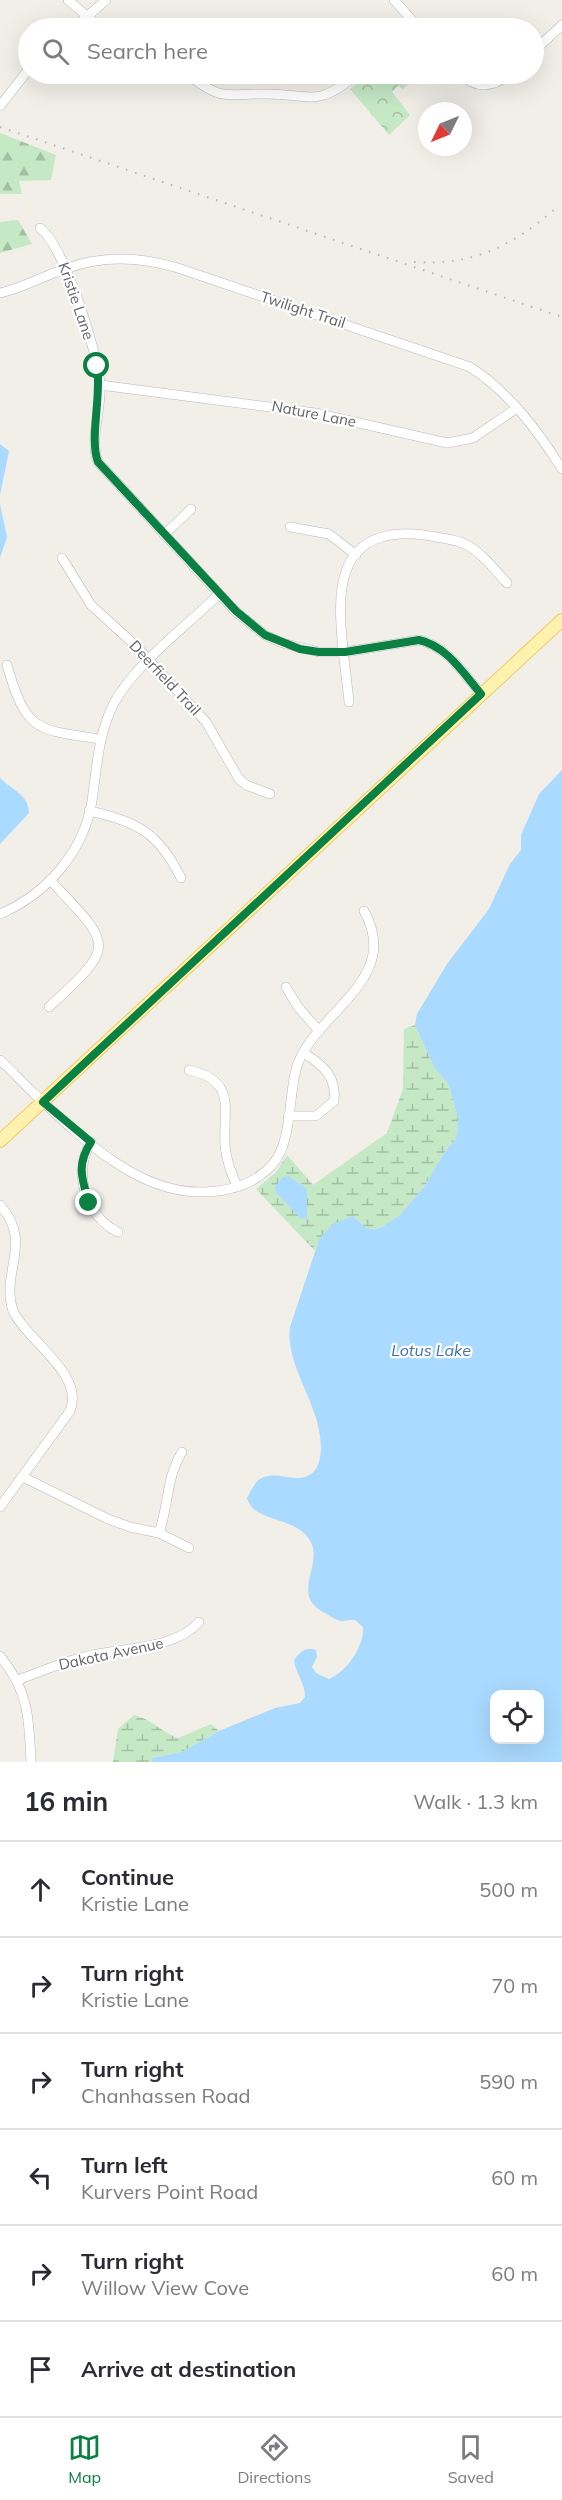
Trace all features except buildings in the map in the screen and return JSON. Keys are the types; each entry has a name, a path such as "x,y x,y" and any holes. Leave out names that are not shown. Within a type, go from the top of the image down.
{"main road":[{"path":"0,1141 562,620"}],"street":[{"path":"68,0 88,16"},
{"path":"86,18 106,0"},
{"path":"394,0 407,18"},
{"path":"544,42 562,25"},
{"path":"0,106 18,83"},
{"path":"203,84 220,95 274,94 303,99 331,94 344,84"},
{"name":"Kristie Lane","path":"40,228 54,242 91,346 100,385 95,446 98,462 219,594 249,624 282,643 319,652 345,652 408,641 430,642 448,656 481,694"},
{"name":"Twilight Trail","path":"0,293 65,268 115,259 158,262 178,268 453,360 486,377 517,408 562,470"},
{"name":"Nature Lane","path":"100,385 315,413 447,443 462,442 481,434 517,408"},
{"path":"164,535 191,509"},
{"path":"291,527 329,534 356,555"},
{"path":"348,702 341,588 344,575 356,555 379,537 392,533 418,533 465,543 482,555 507,583"},
{"name":"Deerfield Trail","path":"62,558 91,605 150,660 206,722 239,779 246,785 270,794"},
{"path":"0,914 25,900 50,880 81,838 89,811 100,739 116,700 125,686 219,594"},
{"path":"7,665 22,709 38,726 49,731 100,739"},
{"path":"89,811 128,821 142,828 166,850 181,878"},
{"path":"49,1007 94,964 99,946 95,928 50,880"},
{"path":"0,1060 43,1102 91,1142 149,1182 174,1189 201,1192 251,1182 272,1165 281,1151 297,1065 319,1031 346,1003 366,974 375,939 372,924 364,911"},
{"path":"286,987 298,1007 319,1031"},
{"path":"288,1116 316,1116 334,1101 334,1081 320,1063 304,1053"},
{"path":"189,1070 214,1080 224,1092 227,1164 237,1186"},
{"path":"91,1142 82,1156 81,1175 89,1203 108,1227 118,1232"},
{"path":"0,1205 15,1227 8,1298 14,1313 68,1380 74,1401 70,1411 0,1508"},
{"path":"159,1533 165,1516 172,1468 182,1452"},
{"path":"23,1477 108,1519 130,1527 159,1533 189,1548"},
{"name":"Dakota Avenue","path":"18,1680 83,1657 166,1643 190,1632 199,1622"},
{"path":"0,1656 18,1680 28,1707 31,1762"}],"green space":[{"path":"356,84 408,84 403,89 399,85 392,92 410,115 389,135 350,89"},
{"path":"0,133 56,155 51,180 19,181 22,194 0,194"},
{"path":"18,220 32,244 0,253 0,222"},
{"path":"415,1025 434,1067 449,1084 458,1119 457,1137 444,1153 424,1187 399,1216 378,1229 367,1229 353,1216 329,1229 321,1238 315,1251 256,1189 276,1172 287,1155 313,1185 387,1133 403,1089 404,1029"},
{"path":"134,1715 178,1738 211,1724 219,1731 182,1752 152,1758 152,1762 113,1762 118,1729"}],"water":[{"path":"0,444 9,451 0,495"},
{"path":"0,504 7,537 0,558"},
{"name":"Lotus Lake","path":"562,770 562,1762 152,1762 152,1758 182,1752 219,1731 275,1708 300,1703 305,1697 304,1687 294,1660 299,1654 306,1649 316,1650 317,1657 312,1667 316,1673 329,1679 348,1664 361,1642 363,1627 355,1620 342,1621 333,1618 314,1606 309,1597 313,1548 309,1539 294,1526 258,1512 247,1498 254,1485 264,1477 307,1476 318,1464 321,1444 318,1423 294,1360 290,1327 320,1237 335,1223 353,1216 367,1229 378,1229 399,1216 424,1187 444,1153 457,1137 458,1119 449,1085 434,1067 415,1025 417,1014 447,964 489,909 510,864 521,850 521,835 539,794"},
{"path":"0,778 23,797 29,813 0,844"},
{"path":"288,1176 307,1189 307,1218 301,1219 276,1192 275,1187 283,1177"}],"railway":[{"path":"0,127 562,317"},
{"path":"414,262 455,261 490,251 523,233 555,209"}],"route":[{"path":"89,1203 81,1175 82,1156 91,1142 43,1102 481,694 448,656 430,642 419,640 345,652 319,652 282,643 249,624 98,462 95,454 100,385 97,366"}]}
